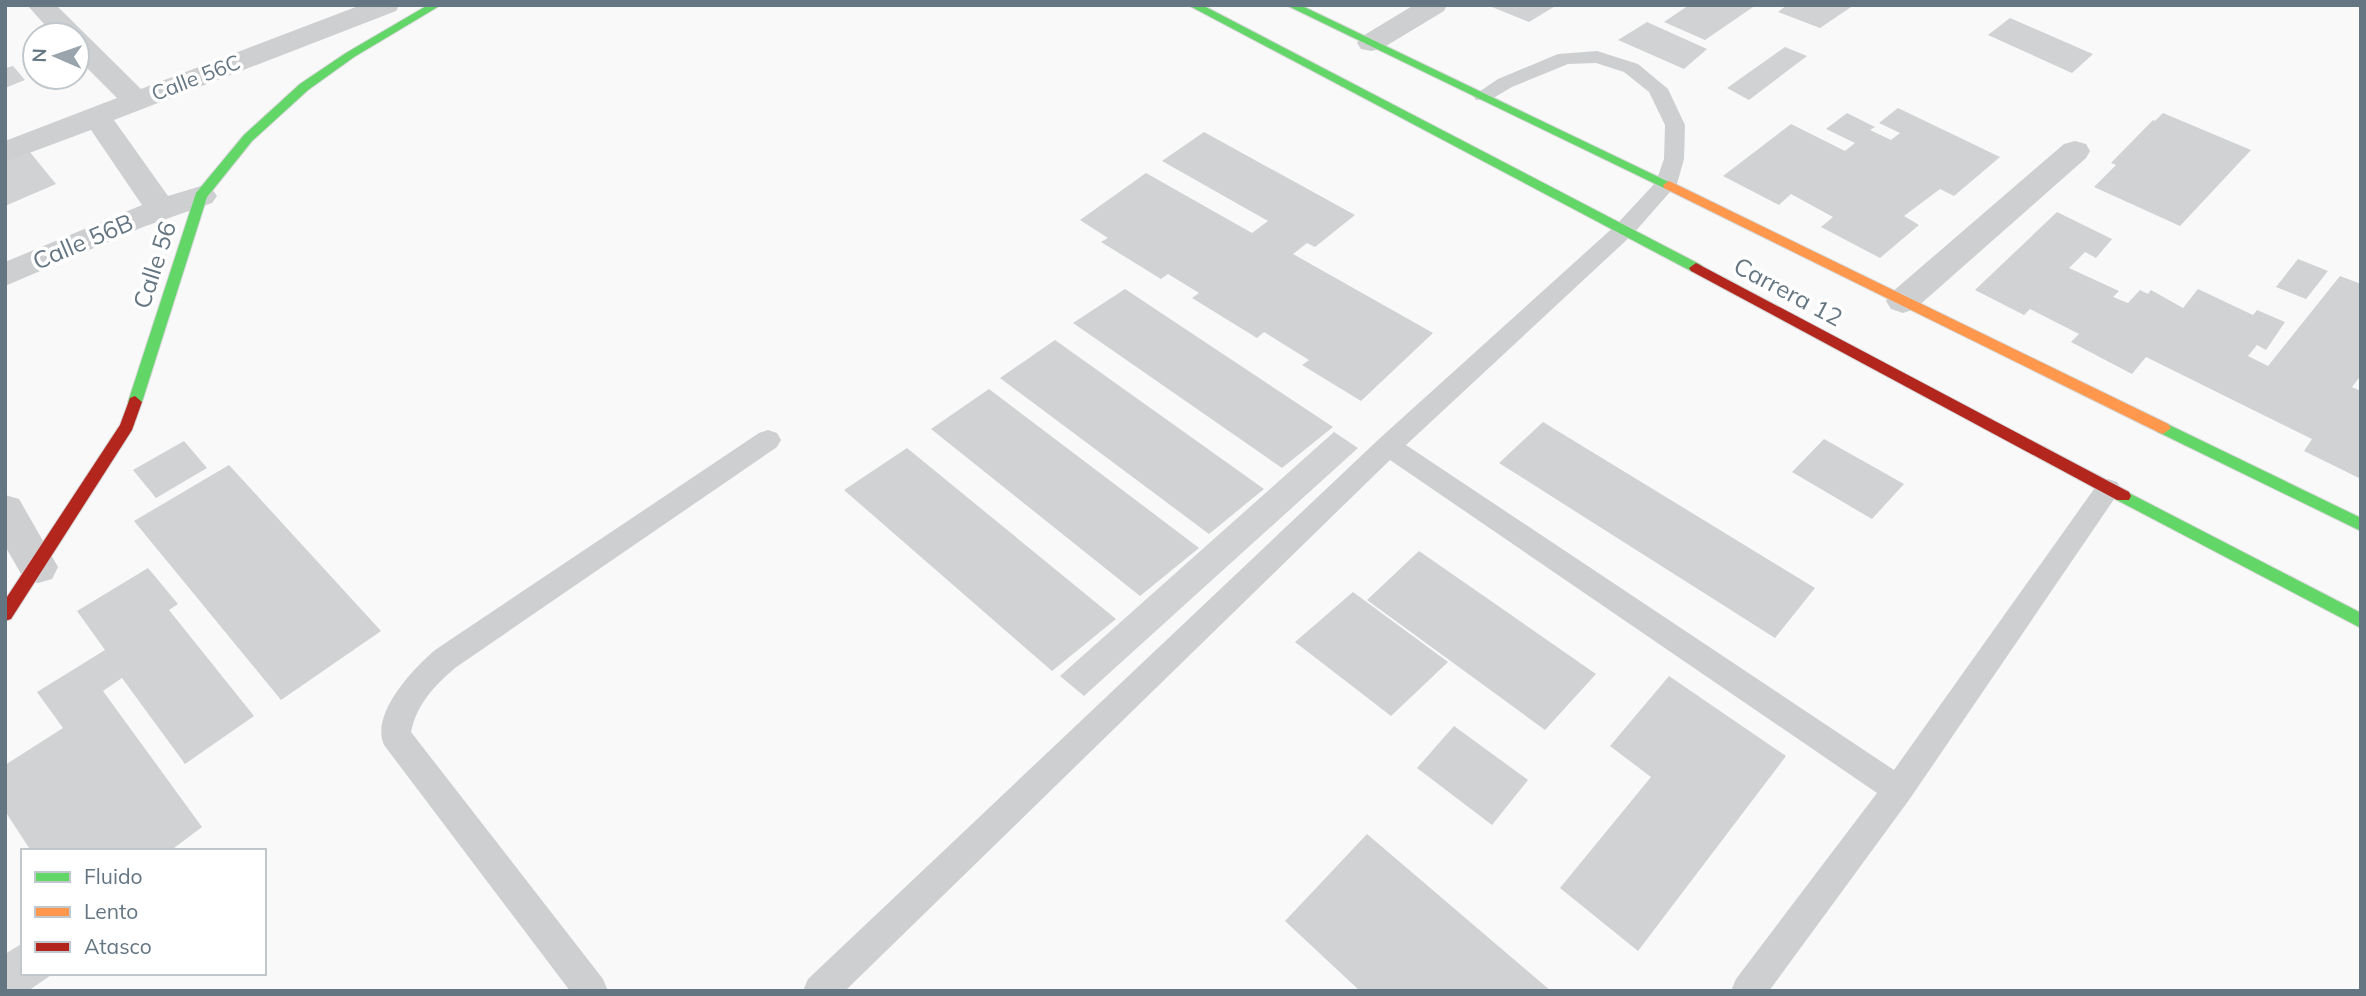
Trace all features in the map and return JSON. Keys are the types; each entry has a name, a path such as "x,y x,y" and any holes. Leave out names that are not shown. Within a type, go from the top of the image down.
{"main road":[{"name":"Calle 56","path":"5,614 127,426 201,196 248,138 304,87 350,55 402,13 436,5"},
{"name":"Carrera 12","path":"1193,5 1625,229 2108,489 2361,621"},
{"name":"Carrera 12","path":"1291,5 1666,184 2361,525"}],"street":[{"path":"40,5 56,21"},
{"name":"Calle 56C","path":"5,152 386,5"},
{"path":"1371,43 1434,5"},
{"path":"91,56 136,101"},
{"path":"97,117 161,210"},
{"path":"1903,301 2075,151"},
{"name":"Calle 56B","path":"5,275 201,196"},
{"path":"9,525 38,567"}],"lane":[{"path":"820,991 1388,446 1625,229 1666,184 1674,159 1675,125 1658,89 1631,68 1597,57 1564,58 1505,83 1483,96"},
{"path":"591,991 395,735 398,720 415,688 445,659 768,440"},
{"path":"1388,446 1898,790"},
{"path":"1748,991 1898,790 2108,489"}],"building":[{"path":"1487,5 1557,5 1529,22"},
{"path":"1689,5 1756,5 1705,40 1664,22"},
{"path":"1787,5 1854,5 1820,28 1778,12"},
{"path":"2010,18 2093,54 2072,73 1988,35"},
{"path":"1647,22 1707,49 1684,69 1618,40"},
{"path":"1785,47 1807,56 1749,100 1727,88"},
{"path":"13,66 21,75 21,82 5,88 5,68"},
{"path":"1898,108 2000,157 1954,196 1940,189 1904,216 1919,225 1880,258 1821,227 1833,217 1791,194 1779,205 1723,176 1791,124 1845,151 1855,143 1826,129 1847,113 1875,127 1870,130 1891,140 1900,133 1879,123"},
{"path":"2163,113 2251,150 2180,226 2094,187 2116,165 2111,163"},
{"path":"1204,132 1355,215 1315,247 1307,243 1293,254 1433,333 1361,401 1302,365 1309,360 1264,332 1257,338 1192,298 1199,293 1168,274 1161,279 1101,242 1108,238 1080,220 1146,173 1252,233 1268,221 1162,161"},
{"path":"29,151 56,184 5,206 5,161"},
{"path":"2057,212 2112,239 2096,258 2085,252 2069,268 2119,291 2113,297 2128,303 2140,290 2148,294 2151,290 2183,308 2198,289 2253,315 2257,310 2285,322 2266,350 2257,345 2248,356 2268,366 2340,276 2361,284 2361,379 2352,387 2361,391 2361,479 2304,451 2312,439 2146,357 2132,374 2071,342 2079,334 2030,309 2024,315 1975,290"},
{"path":"2298,259 2328,271 2306,299 2276,287"},
{"path":"1125,289 1333,427 1282,468 1073,323"},
{"path":"1055,340 1264,489 1209,534 1000,378"},
{"path":"989,389 1199,548 1140,596 931,429"},
{"path":"1543,422 1815,588 1775,638 1499,463"},
{"path":"1334,432 1358,448 1084,696 1060,676"},
{"path":"1824,439 1904,484 1872,519 1792,472"},
{"path":"184,441 207,468 156,498 133,470"},
{"path":"907,448 1116,619 1052,671 844,490"},
{"path":"229,465 381,631 281,700 134,521"},
{"path":"1419,551 1596,674 1545,730 1367,600"},
{"path":"148,568 178,604 169,610 254,716 185,764 122,678 103,691 202,827 173,849 30,849 5,811 5,765 63,728 37,692 105,650 77,611"},
{"path":"1353,592 1448,662 1391,716 1295,642"},
{"path":"1669,676 1786,756 1638,951 1560,888 1651,777 1610,746"},
{"path":"1454,726 1528,780 1492,825 1417,768"},
{"path":"1367,834 1551,991 1360,991 1285,921"},
{"path":"21,944 21,975 51,975 28,991 5,991 5,954"}],"traffic: fast":[{"path":"135,402 201,196 248,138 304,87 350,55 436,5"},
{"path":"1193,5 1696,268"},
{"path":"1291,5 1669,185"},
{"path":"2163,428 2361,525"},
{"path":"2123,496 2361,621"}],"traffic: slow":[{"path":"1669,185 2163,428"}],"traffic: jam":[{"path":"1696,268 2123,496"},
{"path":"5,614 127,426 135,402"}]}
